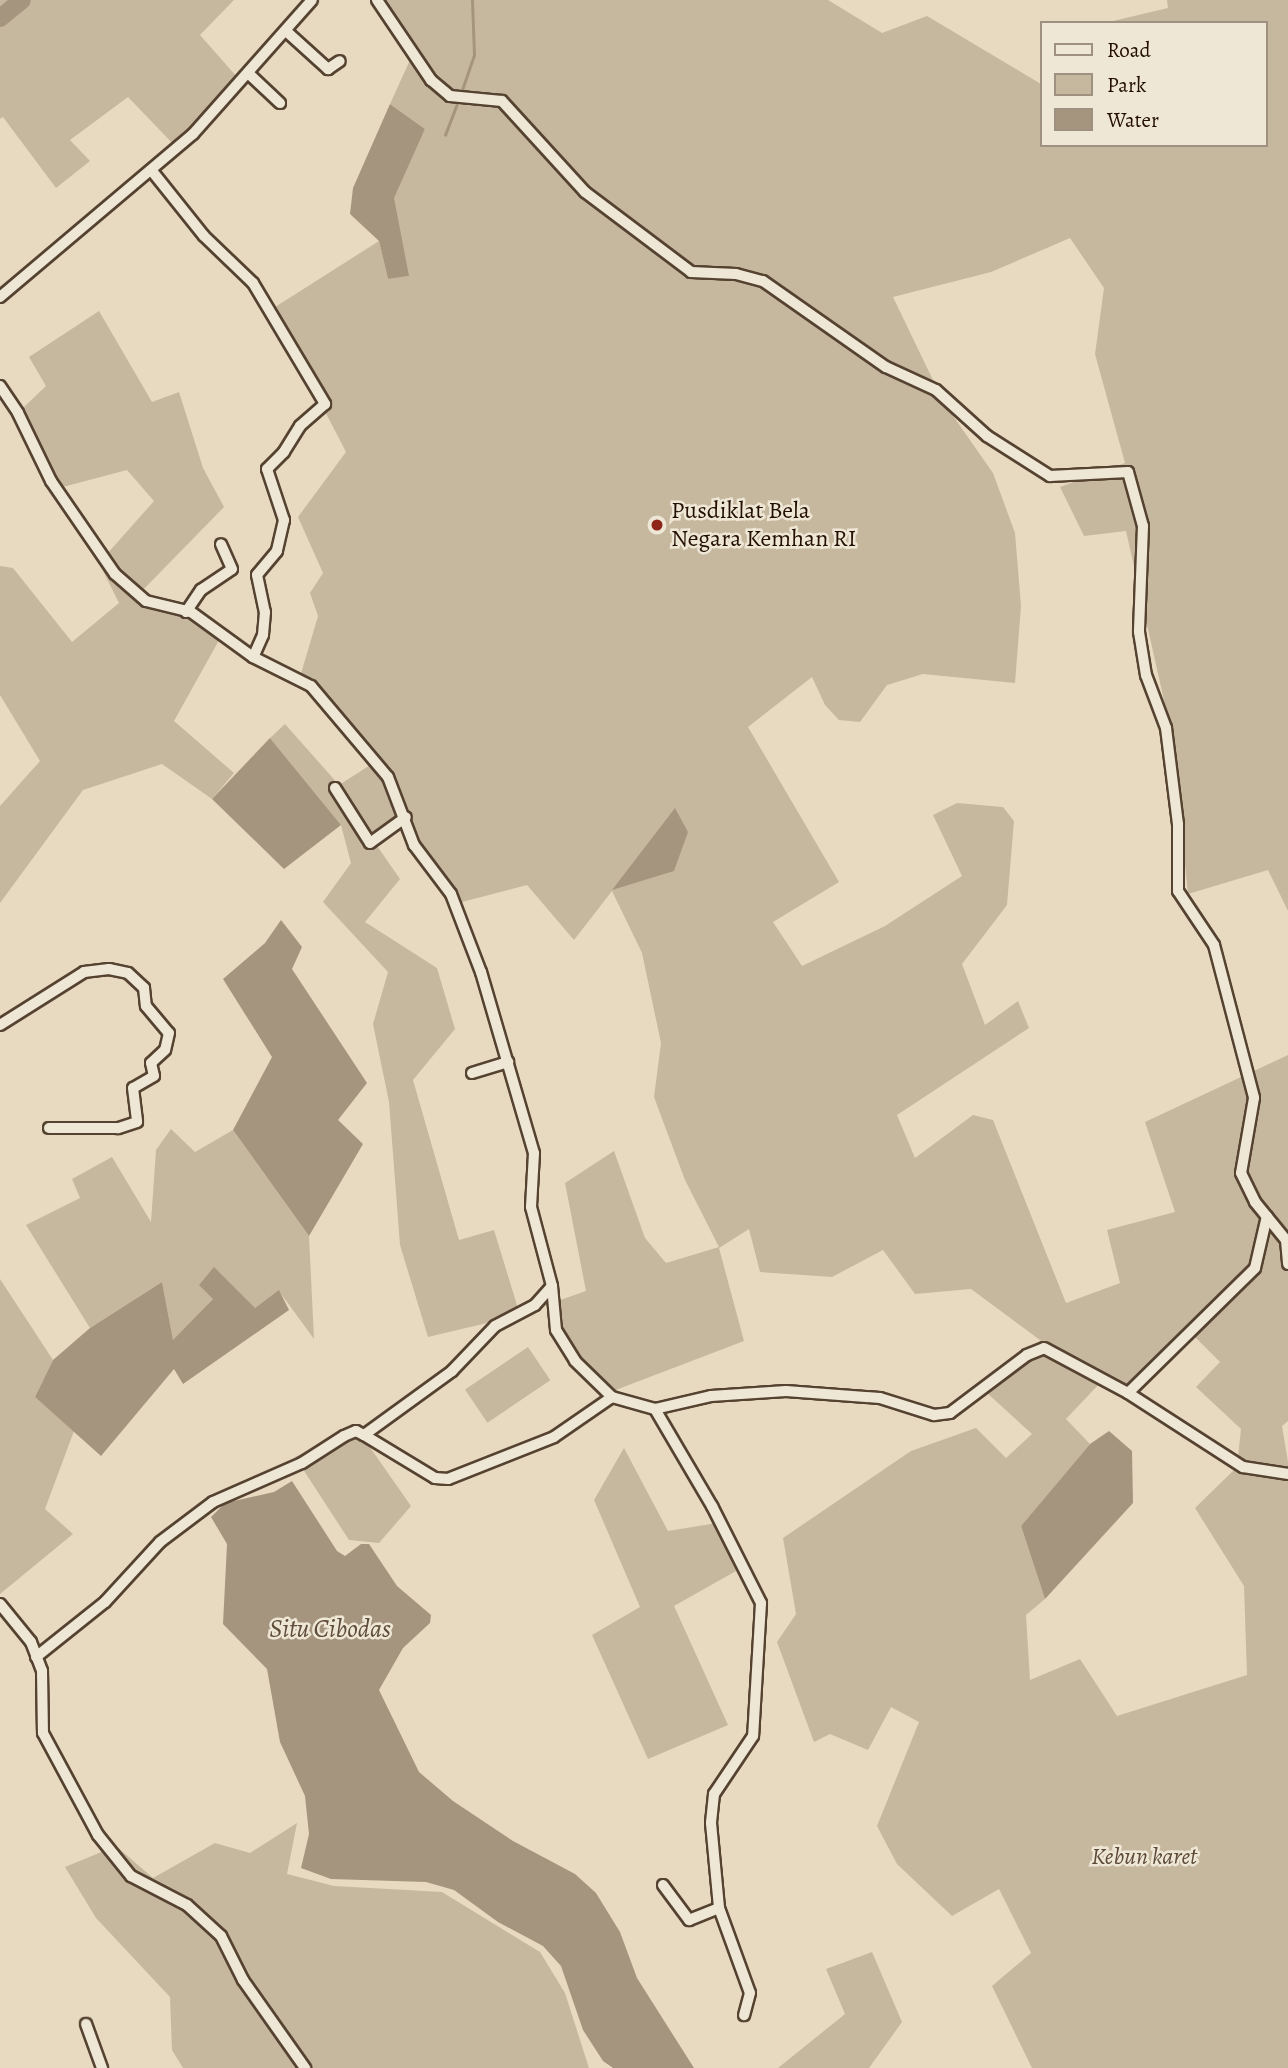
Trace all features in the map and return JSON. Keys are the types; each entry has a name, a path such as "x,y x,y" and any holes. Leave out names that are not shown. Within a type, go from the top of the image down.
{"street":[{"path":"0,297 152,171 248,73 312,0"},
{"path":"377,0 431,80 450,96 489,97 519,117 585,192 691,272 736,274 763,281 886,367 936,390 987,436 1049,476 1128,472 1143,526 1139,632 1146,675 1166,728 1167,761 1172,772 1177,883 1214,944 1254,1098 1241,1149 1241,1173 1267,1216 1286,1240 1288,1264"},
{"path":"286,31 328,69 340,61"},
{"path":"248,73 280,103"},
{"path":"152,171 204,236 253,283 325,404 300,426 284,452 267,469 284,520 278,551 257,575 265,612 263,635 253,657"},
{"path":"0,386 18,412 51,481 115,574 146,601 186,612 217,627 253,657 303,680 333,708 388,778 406,817 414,845 452,894 508,1062 534,1153 531,1207 552,1286 556,1331 575,1361 612,1397 655,1409 711,1396 786,1391 880,1398 934,1415 950,1413 1027,1355 1044,1348 1128,1393 1243,1467 1288,1474"},
{"path":"186,612 201,590 232,569 221,544"},
{"path":"335,788 370,842 406,817"},
{"path":"0,1025 84,972 109,969 128,973 144,988 146,1006 169,1034 165,1050 151,1063 154,1076 133,1088 137,1122 118,1128 49,1128"},
{"path":"472,1073 508,1062"},
{"path":"1128,1393 1255,1268 1267,1216"},
{"path":"364,1435 452,1371 495,1326 535,1305 552,1286"},
{"path":"36,1657 105,1602 160,1542 213,1503 302,1463 344,1436 356,1431 435,1478 448,1479 554,1437 612,1397"},
{"path":"655,1409 712,1506 761,1603 753,1736 714,1794 711,1824 719,1908 750,1993 744,2015"},
{"path":"0,1604 26,1633 42,1671 43,1733 97,1835 131,1876 187,1905 221,1936 243,1980 305,2068"},
{"path":"663,1885 689,1920 719,1908"},
{"path":"86,2024 102,2068"}],"green space":[{"path":"0,0 234,0 200,35 237,77 177,148 128,97 70,140 90,161 56,188 3,117 0,119"},
{"name":"Kebun karet","path":"377,0 828,0 882,33 927,16 1040,83 1040,147 1267,147 1267,21 1113,21 1168,8 1167,0 1288,0 1288,911 1268,870 1188,894 1172,736 1126,531 1084,536 1060,487 1125,463 1095,354 1104,288 1070,238 991,272 893,297 944,403 993,473 1015,533 1021,606 1015,683 923,674 887,685 860,722 839,720 825,705 812,677 748,727 839,882 773,922 802,966 885,926 962,876 933,815 957,803 1003,807 1014,821 1007,905 962,964 985,1025 1018,1001 1029,1028 897,1115 915,1158 973,1115 993,1120 1066,1303 1120,1283 1107,1230 1175,1212 1145,1122 1288,1055 1288,1421 1282,1426 1288,1462 1288,2068 1032,2068 992,1986 1031,1953 999,1889 952,1916 897,1864 877,1826 919,1722 891,1707 868,1750 830,1734 814,1742 777,1642 796,1614 783,1538 911,1451 976,1428 1006,1458 1032,1434 986,1392 1044,1343 971,1289 915,1294 883,1250 832,1277 760,1272 749,1229 719,1248 744,1341 600,1396 546,1305 586,1291 565,1183 614,1151 645,1238 666,1263 719,1247 685,1180 654,1097 661,1043 642,953 612,891 574,940 527,885 458,903 408,824 375,843 400,879 365,922 437,968 455,1029 413,1080 459,1240 494,1230 520,1315 428,1337 400,1245 389,1102 373,1024 388,972 323,902 351,863 341,825 270,738 285,724 339,785 375,762 300,677 318,616 310,593 323,573 298,517 346,452 272,309 379,241 388,279 408,276 393,198 425,129 390,104 410,60","holes":["1191,1333 1220,1362 1196,1387 1241,1429 1237,1467 1195,1508 1244,1586 1247,1675 1117,1716 1080,1659 1030,1680 1026,1615 1045,1599 1021,1526 1090,1444 1066,1419 1100,1383 1134,1397"]},
{"path":"99,311 152,402 179,392 203,468 224,507 139,594 223,633 174,721 234,773 212,799 162,764 83,790 0,903 0,806 40,761 0,695 0,566 13,568 72,642 119,603 99,563 154,501 127,470 59,488 23,408 46,386 29,357"},
{"path":"171,1129 195,1152 233,1130 309,1236 314,1339 279,1291 255,1308 213,1299 173,1341 162,1282 90,1328 26,1225 80,1198 72,1179 112,1157 151,1222 156,1150"},
{"path":"0,1279 53,1360 35,1397 74,1431 45,1509 73,1534 0,1594"},
{"path":"528,1347 550,1380 487,1423 465,1389"},
{"path":"355,1426 411,1506 379,1543 349,1540 295,1457"},
{"path":"624,1448 668,1531 717,1523 736,1571 674,1606 728,1725 648,1759 592,1635 640,1607 594,1500"},
{"path":"297,1823 287,1874 334,1886 442,1892 540,1952 565,1993 589,2068 183,2068 172,2050 170,1997 96,1918 65,1867 116,1846 153,1878 215,1843 250,1853"},
{"path":"872,1952 902,2022 869,2068 778,2068 845,2014 826,1969"}],"water":[{"path":"390,104 425,129 394,198 409,276 388,279 379,241 350,214 353,188"},
{"path":"270,738 341,825 284,869 212,799"},
{"path":"675,808 688,832 674,871 612,890"},
{"path":"281,920 302,947 292,969 367,1083 338,1120 363,1144 309,1236 233,1130 272,1057 223,979 265,943"},
{"path":"214,1267 255,1308 279,1290 289,1310 183,1384 174,1369 101,1456 35,1397 53,1360 90,1328 162,1282 173,1340 213,1299 199,1285"},
{"path":"1109,1431 1132,1451 1133,1503 1045,1599 1021,1526 1090,1444"},
{"name":"Situ Cibodas","path":"292,1481 337,1551 345,1556 361,1544 369,1544 397,1586 431,1615 430,1623 403,1648 379,1690 419,1772 453,1801 513,1841 575,1874 596,1893 620,1932 637,1978 694,2068 613,2068 603,2061 583,2030 561,1966 543,1946 498,1922 454,1890 426,1882 331,1879 301,1868 309,1834 305,1796 280,1742 267,1669 223,1624 227,1544 211,1517 225,1503 274,1492"}],"waterway":[{"path":"0,18 22,0"},
{"path":"461,93 474,55 472,0"},
{"path":"445,135 459,99"}],"place":[{"name":"Pusdiklat Bela Negara Kemhan RI","path":"657,525"}]}
